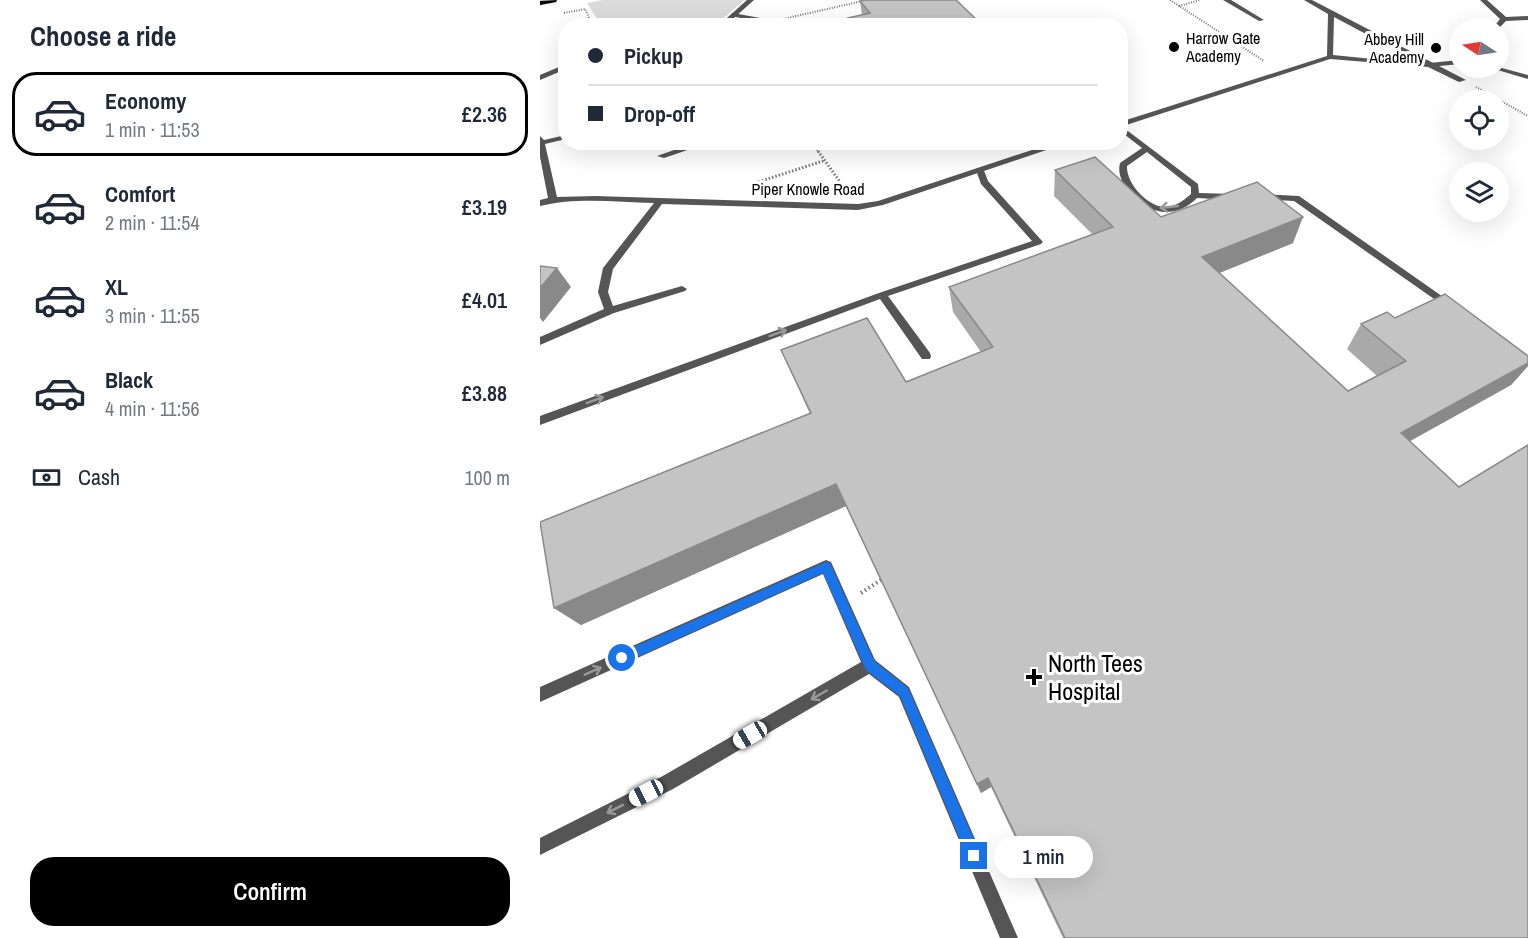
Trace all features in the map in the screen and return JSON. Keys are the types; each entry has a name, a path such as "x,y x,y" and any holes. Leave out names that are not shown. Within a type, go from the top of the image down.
{"main road":[{"path":"540,3 554,0"}],"street":[{"path":"730,18 751,0"},
{"path":"1226,0 1261,20"},
{"path":"1307,0 1429,65 1462,80"},
{"path":"1483,0 1503,18"},
{"path":"1330,57 1331,13"},
{"path":"734,15 752,18"},
{"path":"1509,19 1528,18"},
{"path":"1128,123 1330,57 1421,66 1449,63"},
{"path":"540,78 558,70"},
{"path":"1509,71 1528,76"},
{"path":"1128,133 1194,186 1195,195 1190,202 1176,208 1157,208 1138,194 1121,172 1123,165 1147,148"},
{"path":"553,200 541,140 558,138"},
{"path":"661,156 678,150"},
{"name":"Piper Knowle Road","path":"540,203 553,200 660,201 858,207 880,203 1042,150"},
{"path":"540,421 882,295 1038,242 984,182 981,170"},
{"path":"1195,195 1296,198 1458,310"},
{"path":"610,311 603,292 608,268 660,201"},
{"path":"540,341 610,311 682,289"},
{"path":"882,295 926,356"},
{"path":"540,694 826,567 870,665 904,692 1009,938"},
{"path":"540,848 667,783 870,665"}],"path":[{"path":"789,18 867,0"},
{"path":"1170,0 1282,73"},
{"path":"1179,6 1200,0"},
{"path":"585,9 589,18"},
{"path":"1462,80 1528,116"},
{"path":"816,150 858,207"},
{"path":"745,187 823,161"}],"shaded area":[{"path":"603,0 744,0 724,18 597,18 587,3"}],"building":[{"path":"956,0 975,18 848,18 870,13 860,1"},
{"path":"1095,157 1161,217 1257,182 1303,217 1202,257 1348,391 1406,361 1361,324 1387,312 1395,318 1445,294 1528,356 1528,363 1401,433 1459,487 1528,445 1528,938 1065,938 988,778 977,784 836,484 554,608 540,522 811,413 781,350 867,318 906,382 993,347 949,287 1113,227 1055,170"},
{"path":"540,266 557,268 540,288"}],"place":[{"name":"Harrow Gate Academy","path":"1174,47"},
{"name":"Abbey Hill Academy","path":"1436,48"},
{"name":"North Tees Hospital","path":"1034,677"}],"route":[{"path":"622,658 826,567 870,665 904,692 974,856"}]}
